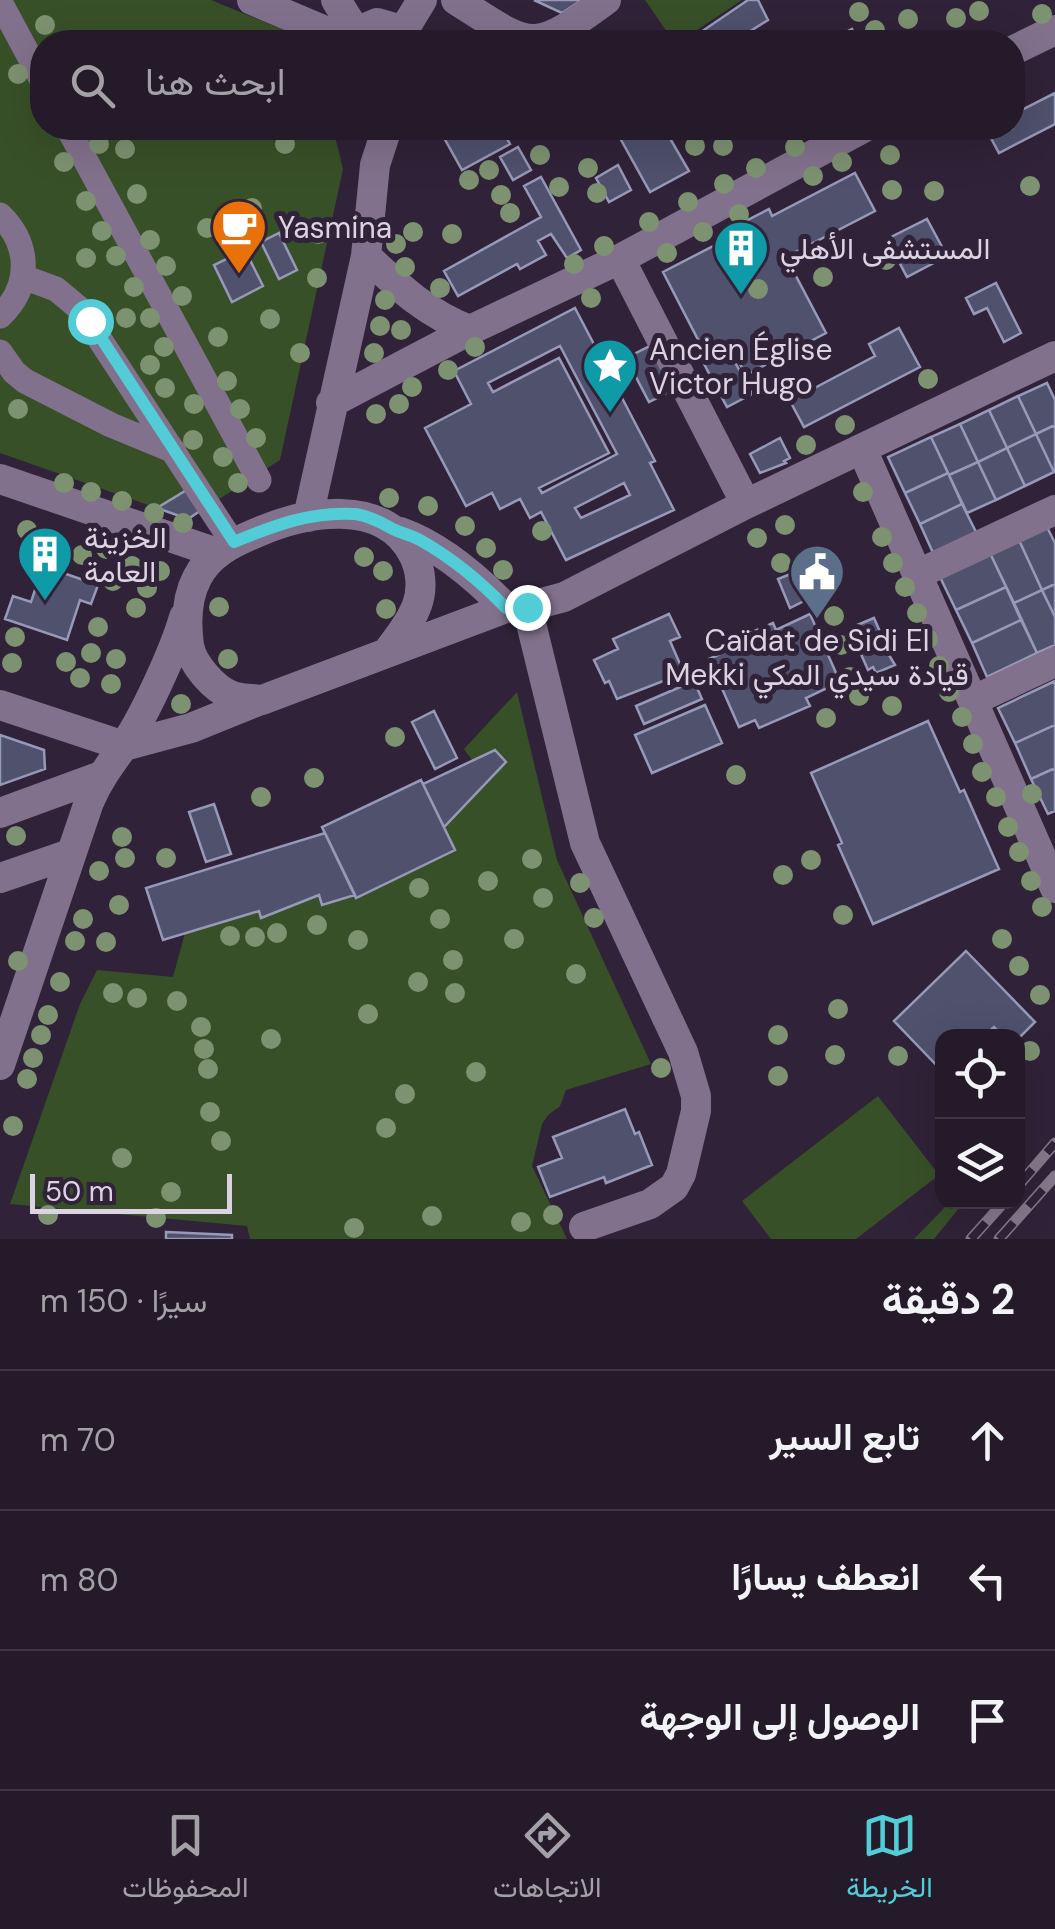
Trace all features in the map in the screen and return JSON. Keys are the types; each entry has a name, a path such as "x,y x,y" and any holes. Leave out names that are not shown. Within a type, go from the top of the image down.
{"street":[{"path":"252,0 330,30"},
{"path":"336,0 348,30"},
{"path":"409,30 422,0"},
{"path":"456,0 503,30"},
{"path":"564,30 606,0"},
{"path":"0,2 30,58"},
{"path":"364,30 376,23 388,24 395,30"},
{"path":"1025,45 1055,30"},
{"path":"75,140 259,480"},
{"path":"370,140 375,165"},
{"path":"308,517 366,256 375,165 382,140"},
{"path":"331,403 470,330 620,259 841,140"},
{"path":"0,215 21,244 23,277 19,292 0,316"},
{"path":"366,256 421,306 470,330"},
{"path":"620,259 746,504"},
{"path":"23,277 56,289 80,308 174,451 225,548"},
{"path":"0,352 26,381 111,425 174,451"},
{"path":"0,705 124,746 191,728 389,650 516,608 564,597 746,504 1055,356"},
{"path":"862,448 974,700 1043,830 1055,888"},
{"path":"0,480 225,548"},
{"path":"918,574 1055,510"},
{"path":"0,1065 70,854 101,776 124,746 167,662 198,576 225,548 278,523 356,514 376,519 418,538 516,608 585,843 682,1052 696,1096 681,1174 674,1186 650,1204 584,1227"},
{"path":"389,650 410,620 418,602 420,582 417,562 394,529"},
{"path":"189,600 190,654 209,679 231,696 262,700"},
{"path":"974,700 1055,662"},
{"path":"0,813 101,776"},
{"path":"0,878 70,854"}],"green space":[{"path":"0,0 211,0 284,30 30,30 30,140 336,140 343,169 280,460 188,519 0,453"},
{"path":"645,0 742,0 697,30 666,30"},
{"path":"517,692 557,860 651,1064 566,1090 560,1106 542,1124 532,1166 567,1239 250,1239 247,1226 10,1204 80,1004 97,970 173,977 185,933 259,911 262,918 319,895 323,905 355,895 357,898 454,850 444,827 505,762 494,750 472,760 464,749"},
{"path":"878,1096 935,1170 935,1178 856,1239 771,1239 742,1201"},
{"path":"943,1209 958,1209 934,1239 914,1239"}],"building":[{"path":"534,0 582,0 562,13"},
{"path":"748,0 758,0 768,20 752,30 704,30"},
{"path":"1055,93 1055,124 1025,140 1025,108"},
{"path":"445,140 508,140 510,144 462,170"},
{"path":"621,140 671,140 689,171 650,192"},
{"path":"992,140 1024,140 999,153"},
{"path":"518,147 531,170 513,180 500,157"},
{"path":"618,165 631,190 609,202 596,178"},
{"name":"المستشفى الأهلي","path":"855,173 875,211 786,257 826,333 746,375 729,344 706,355 663,272 748,228 744,222 769,209 772,216"},
{"path":"541,177 581,250 567,258 551,234 538,241 546,255 520,269 517,264 458,296 444,271 541,217 524,186"},
{"path":"927,219 947,256 907,277 887,239"},
{"path":"279,233 297,270 279,279 261,242"},
{"name":"Yasmina","path":"245,250 263,286 232,302 214,265"},
{"path":"996,283 1021,333 1004,342 987,308 974,314 966,298"},
{"path":"575,308 655,461 650,463 674,510 566,560 541,512 530,518 520,499 500,509 492,493 466,506 425,428 471,404 454,371","holes":["560,346 617,454 542,493 539,488 609,453 559,358 493,392 488,383","624,483 630,495 581,518 575,508"]},
{"path":"899,328 920,367 804,427 790,401 875,356 869,344"},
{"path":"650,346 673,390 649,402 626,358"},
{"path":"728,349 752,394 727,407 703,362"},
{"path":"1047,383 1055,400 1055,425 1036,434 1018,396"},
{"path":"1018,396 1036,434 1007,448 989,410"},
{"path":"989,410 1007,448 978,462 960,424"},
{"path":"960,424 978,462 949,475 931,437"},
{"path":"1055,425 1055,472 1054,472 1036,434"},
{"path":"1036,434 1054,472 1025,486 1007,448"},
{"path":"931,437 948,473 905,493 888,457"},
{"path":"780,438 790,458 760,473 750,454"},
{"path":"1007,448 1025,486 996,500 978,462"},
{"path":"978,462 996,500 967,513 949,475"},
{"path":"948,473 962,504 920,524 905,493"},
{"path":"190,488 203,509 188,519 157,508"},
{"path":"962,504 977,534 934,555 920,524"},
{"path":"1047,527 1055,543 1055,584 1042,590 1019,540"},
{"path":"1019,540 1042,590 1014,603 990,553"},
{"path":"990,553 1006,587 956,610 940,577"},
{"name":"الخزينة العامة","path":"43,566 98,585 91,604 80,600 67,640 5,619 13,596 31,602"},
{"path":"798,571 810,598 790,608 778,579"},
{"path":"1055,584 1055,617 1042,590"},
{"path":"1006,587 1021,620 972,643 956,610"},
{"path":"1042,590 1055,617 1055,645 1037,653 1014,603"},
{"path":"669,614 680,637 670,641 684,673 617,699 594,660 618,649 613,639"},
{"path":"810,614 840,682 806,698 810,706 759,728 755,720 739,727 709,659 725,652 722,645 773,623 776,630"},
{"path":"874,618 881,634 877,635 895,665 876,673 873,667 868,670 856,643 862,641 855,626"},
{"path":"1021,620 1037,653 987,677 972,643"},
{"path":"694,681 702,699 644,724 636,706"},
{"path":"1055,681 1055,725 1015,743 998,708"},
{"path":"705,705 722,743 652,773 635,735"},
{"path":"434,711 457,758 435,769 412,722"},
{"path":"928,721 999,869 873,924 811,773"},
{"path":"1055,725 1055,768 1031,779 1015,743"},
{"path":"0,735 44,750 45,769 0,785"},
{"path":"495,750 506,762 444,827 423,784"},
{"path":"1055,768 1055,811 1048,814 1031,779"},
{"path":"421,780 455,850 356,898 322,827"},
{"path":"214,804 231,854 206,862 189,812"},
{"path":"325,833 355,895 322,905 319,895 261,918 259,911 163,940 146,888"},
{"path":"966,951 1035,1022 1025,1032 994,1027 935,1029 935,1064 894,1021"},
{"path":"625,1109 652,1165 606,1183 604,1177 550,1197 538,1167 562,1158 553,1137"},
{"path":"166,1232 232,1235 232,1239 166,1239"}],"railway":[{"path":"1025,1178 1055,1143"},
{"path":"999,1239 1055,1176"},
{"path":"971,1239 998,1209"}],"place":[{"name":"Yasmina","path":"239,276"},
{"name":"المستشفى الأهلي","path":"741,297"},
{"name":"Ancien Église Victor Hugo","path":"610,415"},
{"name":"الخزينة العامة","path":"45,603"},
{"name":"Caïdat de Sidi El Mekki قيادة سيدي المكي","path":"817,621"}],"route":[{"path":"90,321 234,542 278,523 356,514 418,538 486,588 506,608 527,607"}]}
